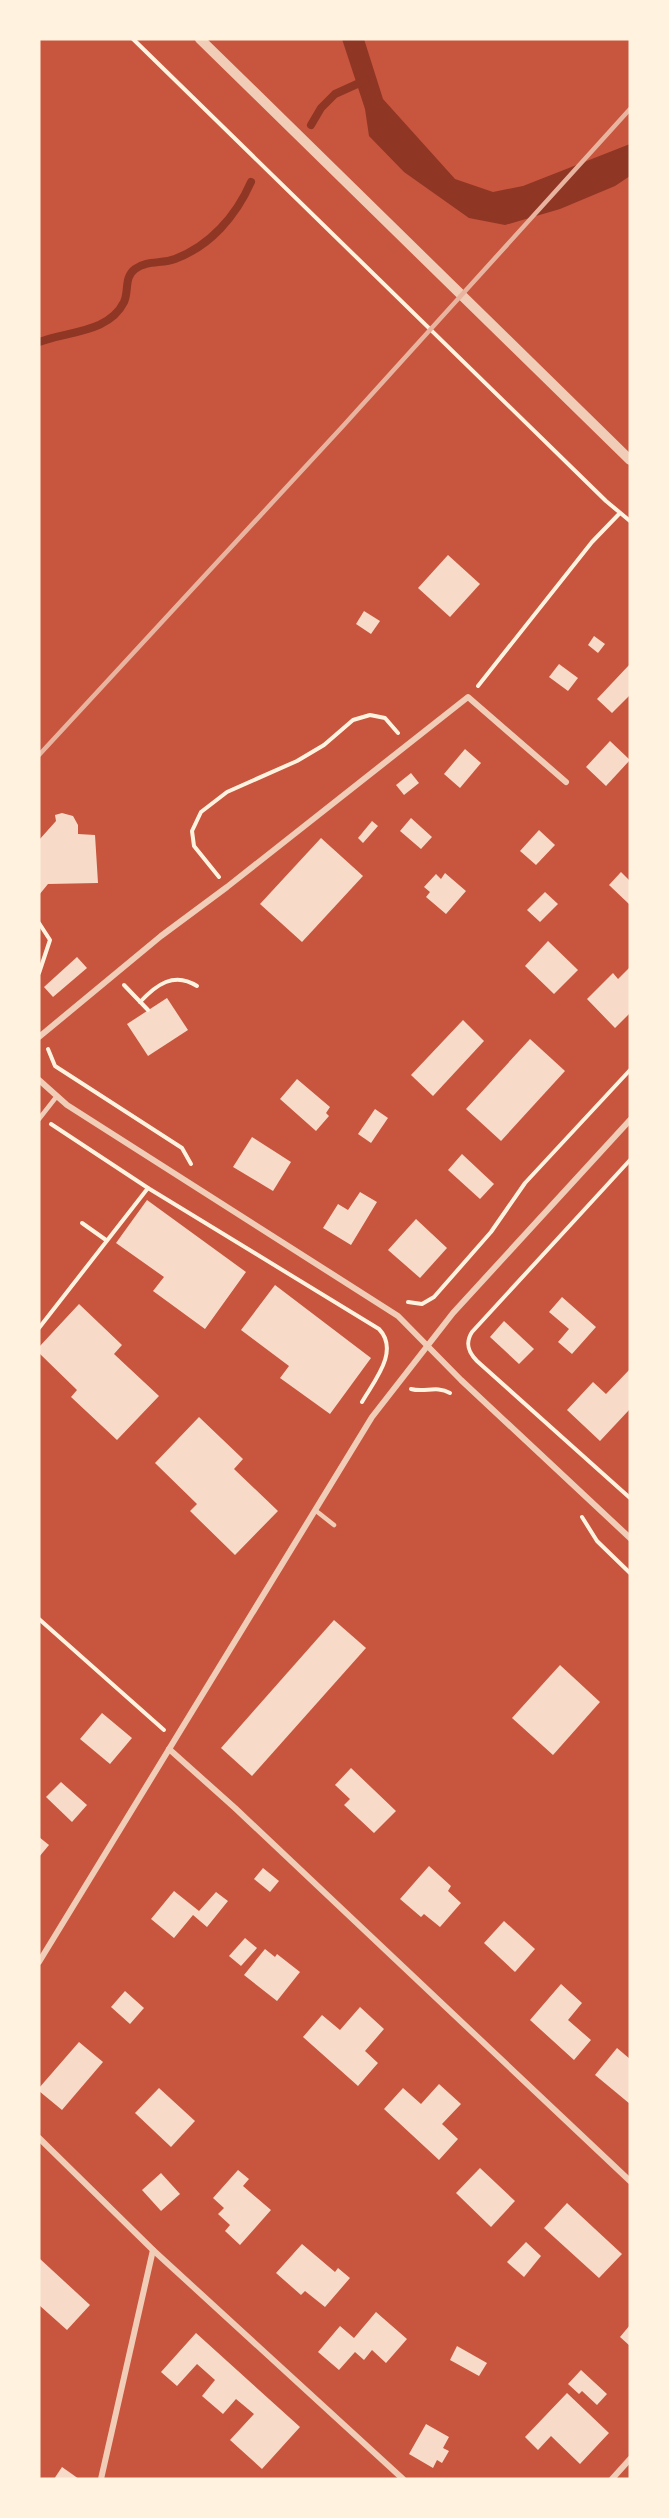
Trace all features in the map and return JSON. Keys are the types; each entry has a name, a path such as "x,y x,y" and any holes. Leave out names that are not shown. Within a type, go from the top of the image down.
{"street":[{"path":"200,39 630,460"},
{"path":"39,1037 115,973 468,698 566,782"},
{"path":"39,1080 67,1105 398,1316 461,1380 630,1538"},
{"path":"39,1962 372,1417 453,1313 630,1120"},
{"path":"169,1749 235,1808 630,2181"},
{"path":"39,2138 153,2250 403,2479"},
{"path":"101,2479 153,2250"},
{"path":"612,2479 630,2459"}],"lane":[{"path":"39,1118 57,1096"},
{"path":"315,1510 334,1525"}],"path":[{"path":"133,39 619,514 630,521"},
{"path":"468,698 592,542 619,514"},
{"path":"227,887 194,846 192,831 201,812 227,792 297,761 324,745 353,720 370,715 385,718 406,746"},
{"path":"39,923 50,940 39,974"},
{"path":"115,973 148,1010"},
{"path":"140,1002 158,984 174,979 190,981 197,986"},
{"path":"48,1049 55,1066 182,1148 189,1163 198,1169"},
{"path":"399,1298 418,1305 434,1297 491,1232 525,1184 630,1070"},
{"path":"39,1118 148,1188 379,1329 388,1344 383,1366"},
{"path":"629,1496 477,1361 470,1353 468,1346 472,1332 630,1160"},
{"path":"39,1328 148,1188"},
{"path":"82,1223 106,1240"},
{"path":"410,1388 420,1391 441,1388 450,1393"},
{"path":"597,1541 630,1572"},
{"path":"39,1619 164,1729 169,1749"}],"shaded area":[{"path":"342,39 364,39 383,99 455,179 493,192 523,186 630,144 630,176 615,186 560,209 505,225 469,218 404,172 369,136 365,109"}],"building":[{"path":"448,555 480,584 450,617 418,588"},
{"path":"364,611 380,621 371,634 356,624"},
{"path":"594,636 605,644 598,653 588,645"},
{"path":"559,664 578,678 568,691 549,677"},
{"path":"630,664 630,695 612,713 597,699"},
{"path":"610,741 630,760 606,786 586,767"},
{"path":"465,749 481,763 460,788 444,774"},
{"path":"411,773 419,783 404,795 396,785"},
{"path":"62,813 73,816 78,825 78,834 95,835 98,883 48,884 39,895 39,840 56,821 55,815"},
{"path":"411,818 432,837 421,849 400,831"},
{"path":"372,821 378,826 363,843 358,838"},
{"path":"539,830 555,845 536,865 520,851"},
{"path":"321,838 363,876 302,942 260,904"},
{"path":"621,872 630,881 630,905 609,885"},
{"path":"445,873 466,891 446,914 426,897 430,892 424,887 436,874 441,879"},
{"path":"545,892 558,904 540,922 527,910"},
{"path":"548,941 578,970 554,994 525,966"},
{"path":"77,957 87,968 53,997 44,987"},
{"path":"630,967 630,1013 615,1028 587,999 613,973 618,979"},
{"path":"167,998 188,1030 148,1056 127,1024"},
{"path":"463,1020 484,1041 433,1096 411,1075"},
{"path":"530,1039 565,1071 501,1141 466,1109"},
{"path":"297,1079 330,1107 326,1113 329,1116 316,1131 280,1099"},
{"path":"375,1109 388,1118 371,1143 358,1134"},
{"path":"252,1137 291,1162 273,1191 233,1167"},
{"path":"462,1154 494,1184 480,1199 448,1170"},
{"path":"360,1192 377,1202 351,1245 323,1228 338,1204 348,1210"},
{"path":"147,1200 246,1272 205,1329 153,1291 164,1277 116,1243"},
{"path":"416,1219 447,1248 420,1278 388,1250"},
{"path":"275,1285 371,1358 330,1414 280,1378 289,1366 241,1330"},
{"path":"562,1297 596,1327 572,1354 558,1342 569,1329 549,1312"},
{"path":"79,1304 122,1345 114,1354 159,1396 117,1440 71,1397 77,1390 39,1353 39,1347"},
{"path":"504,1321 534,1349 519,1364 490,1337"},
{"path":"630,1369 630,1409 600,1441 567,1410 593,1382 606,1394"},
{"path":"199,1417 243,1459 234,1469 278,1511 235,1555 190,1511 197,1504 155,1463"},
{"path":"334,1620 366,1648 252,1776 221,1748"},
{"path":"560,1665 600,1702 553,1755 512,1718"},
{"path":"102,1713 132,1738 110,1764 80,1739"},
{"path":"351,1768 396,1811 374,1833 344,1805 350,1799 335,1785"},
{"path":"61,1782 87,1805 72,1822 46,1797"},
{"path":"39,1837 49,1845 39,1857"},
{"path":"429,1866 451,1886 448,1891 461,1903 440,1927 424,1914 421,1917 400,1899"},
{"path":"263,1868 279,1881 270,1892 254,1879"},
{"path":"174,1891 199,1911 216,1892 228,1901 207,1927 193,1915 174,1938 151,1919"},
{"path":"504,1921 535,1949 515,1972 484,1943"},
{"path":"245,1938 257,1948 241,1966 229,1956"},
{"path":"265,1949 275,1957 277,1954 300,1972 277,2001 244,1975"},
{"path":"561,1984 582,2003 568,2020 591,2040 574,2060 530,2020"},
{"path":"125,1991 144,2008 130,2024 111,2007"},
{"path":"360,2007 384,2029 365,2051 378,2063 358,2086 303,2037 322,2015 340,2030"},
{"path":"79,2042 103,2062 62,2110 39,2091 39,2088"},
{"path":"617,2048 630,2059 630,2104 595,2075"},
{"path":"439,2084 461,2104 442,2124 458,2139 439,2160 384,2109 403,2088 421,2104"},
{"path":"159,2088 195,2121 171,2147 135,2113"},
{"path":"480,2168 515,2201 491,2227 456,2193"},
{"path":"238,2170 249,2179 243,2186 271,2210 240,2245 225,2231 230,2225 218,2214 224,2208 213,2198"},
{"path":"161,2173 180,2194 161,2211 142,2190"},
{"path":"567,2203 622,2254 599,2278 544,2228"},
{"path":"526,2242 541,2256 524,2277 507,2262"},
{"path":"302,2244 335,2272 338,2268 350,2278 325,2307 305,2291 301,2295 276,2273"},
{"path":"39,2258 90,2305 67,2330 39,2305"},
{"path":"376,2312 407,2339 386,2363 372,2350 364,2360 355,2352 339,2370 318,2352 340,2326 354,2338"},
{"path":"630,2325 630,2346 620,2337"},
{"path":"196,2333 300,2427 262,2469 230,2440 254,2414 236,2399 223,2414 202,2396 215,2380 197,2364 177,2386 161,2372"},
{"path":"457,2346 487,2363 479,2376 450,2360"},
{"path":"581,2370 607,2394 597,2405 582,2391 579,2394 568,2384"},
{"path":"567,2393 609,2433 580,2464 551,2436 538,2450 525,2437"},
{"path":"426,2424 449,2437 443,2448 449,2451 442,2463 437,2460 433,2468 409,2454"},
{"path":"62,2467 79,2479 54,2479"}],"waterway":[{"path":"311,125 321,108 335,94 366,80"},
{"path":"39,342 86,330 108,320 124,302 129,276 135,269 144,264 175,259 200,246 230,218 251,182"}],"railway":[{"path":"39,755 343,426 630,109"}]}
